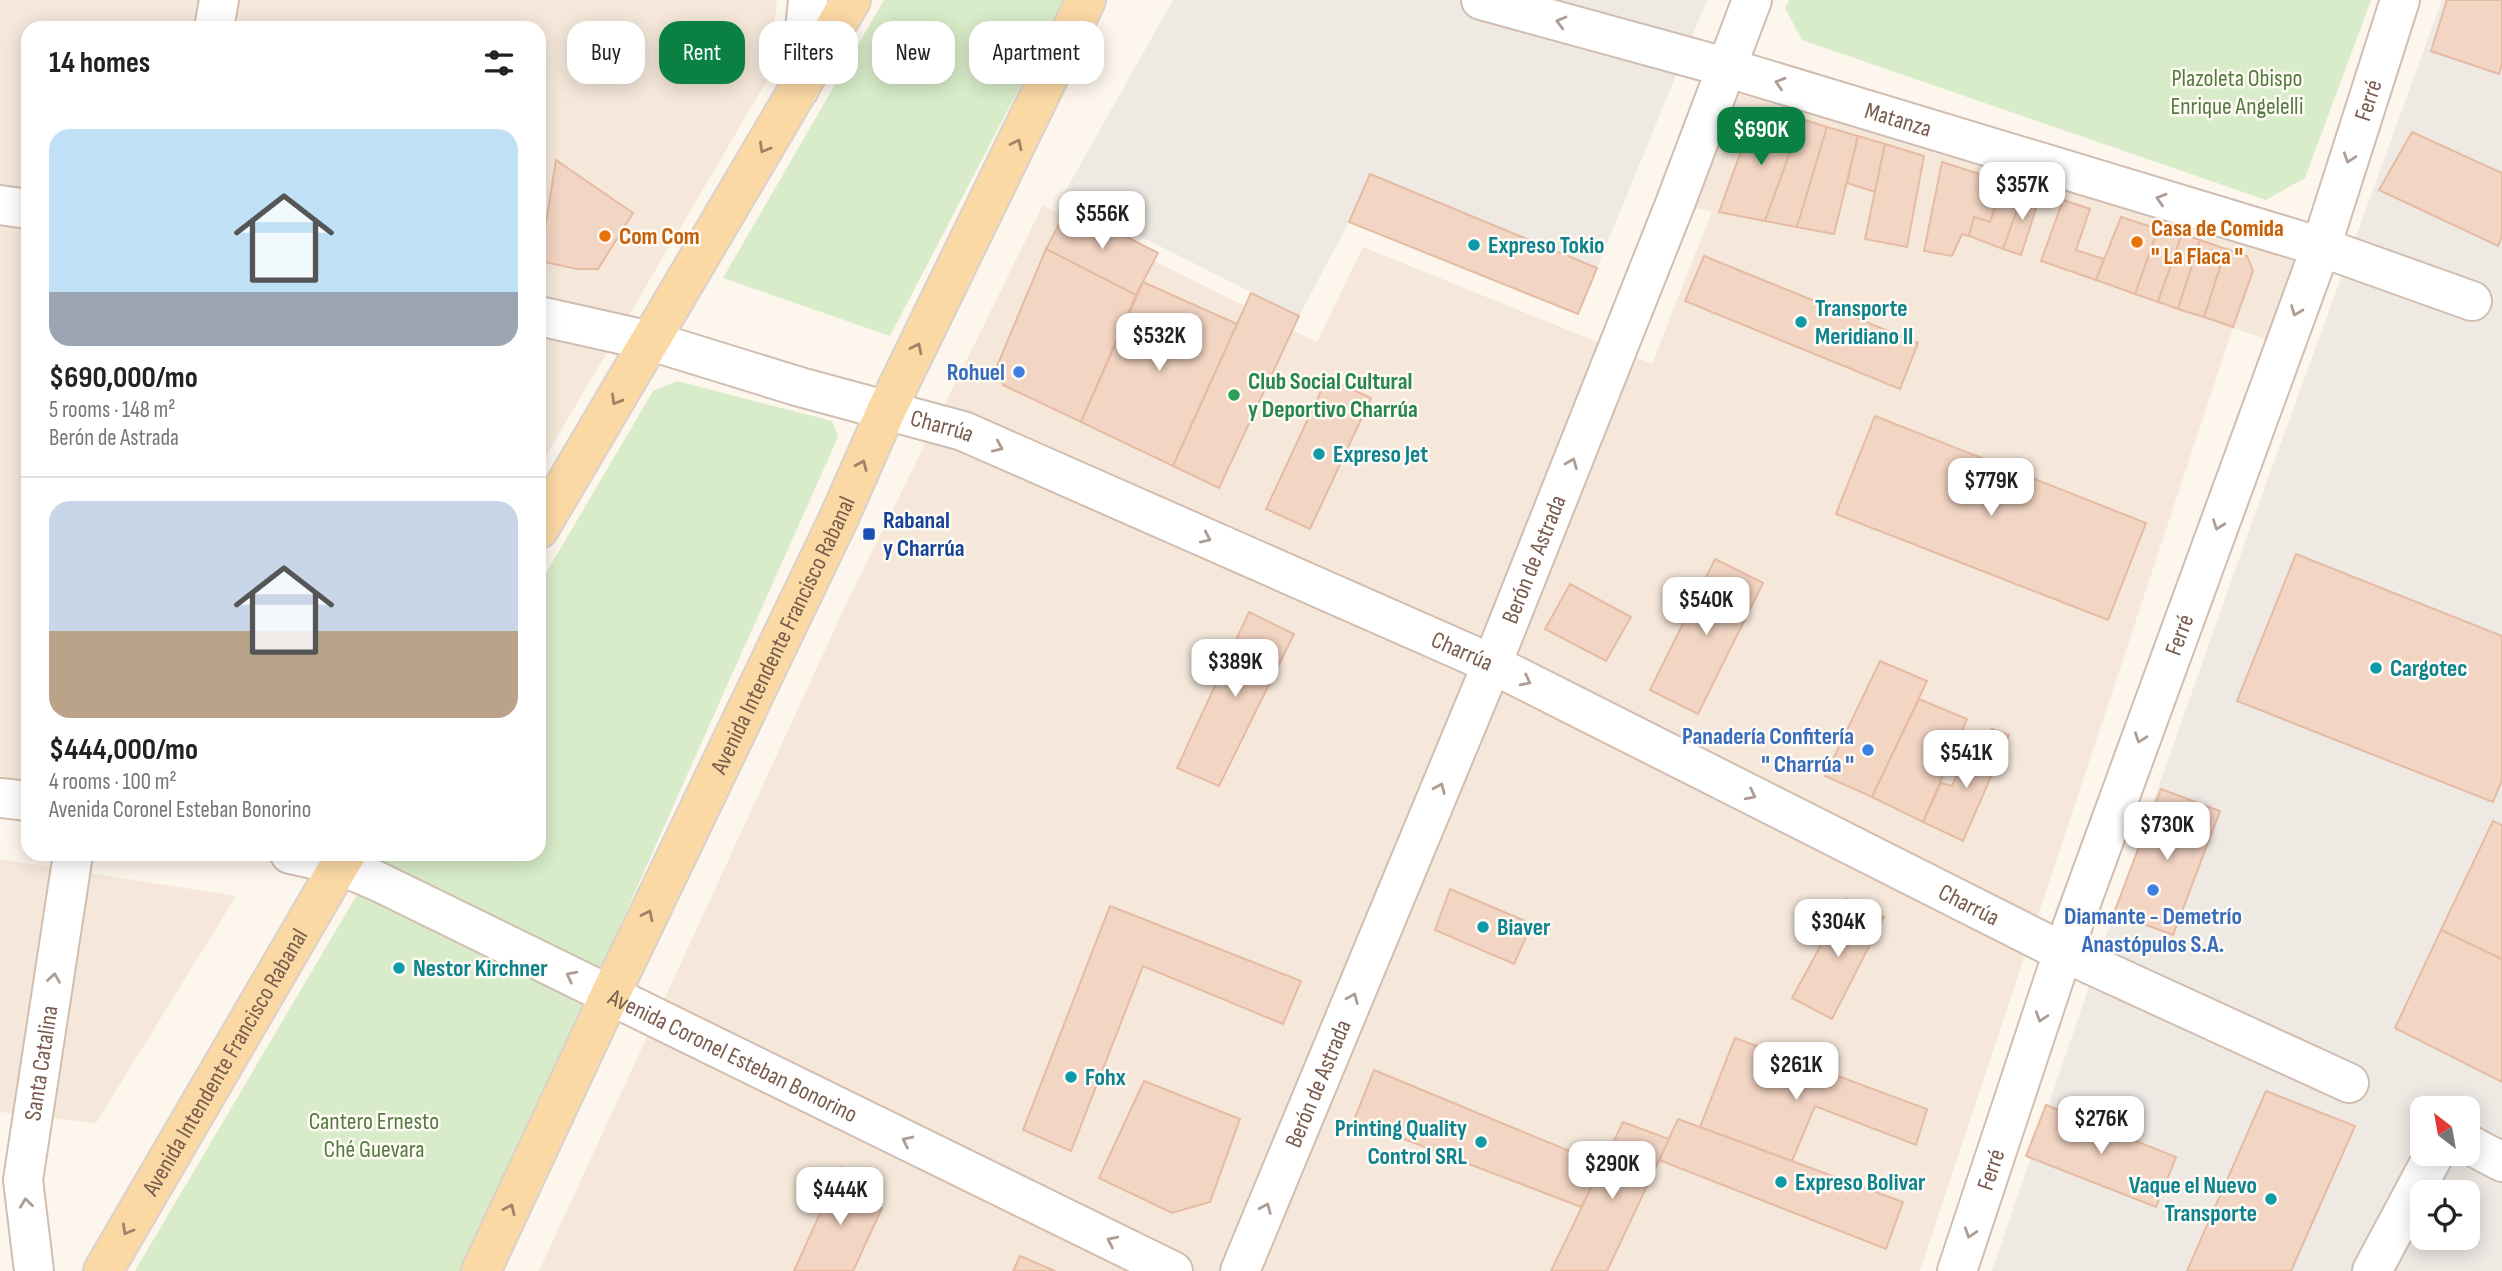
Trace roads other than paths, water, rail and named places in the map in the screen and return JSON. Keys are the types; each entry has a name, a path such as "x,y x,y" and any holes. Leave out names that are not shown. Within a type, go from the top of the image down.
{"main road":[{"path":"546,517 851,0"},
{"name":"Avenida Intendente Francisco Rabanal","path":"481,1271 832,532 887,409 1086,0"},
{"name":"Avenida Intendente Francisco Rabanal","path":"103,1271 342,861"}],"street":[{"path":"215,21 219,0"},
{"path":"799,89 808,0"},
{"name":"Matanza","path":"1480,0 1725,67 2320,247 2472,301"},
{"name":"Berón de Astrada","path":"1240,1271 1492,664 1675,204 1752,0"},
{"name":"Ferré","path":"1957,1271 2063,952 2320,247 2400,0"},
{"path":"0,205 21,208"},
{"name":"Charrúa","path":"546,318 651,341 800,387 963,431 1492,664 2063,952 2349,1083"},
{"path":"0,798 21,800"},
{"name":"Santa Catalina","path":"34,1271 23,1180 72,861"},
{"name":"Avenida Coronel Esteban Bonorino","path":"345,861 610,995 1173,1271"},
{"path":"2480,1150 2502,1162"},
{"path":"2372,1271 2428,1166"}],"place":[{"name":"Com Com","path":"605,236"},
{"name":"Casa de Comida '' La Flaca ''","path":"2137,242"},
{"name":"Expreso Tokio","path":"1474,245"},
{"name":"Transporte Meridiano II","path":"1801,322"},
{"name":"Rohuel","path":"1019,372"},
{"name":"Club Social Cultural y Deportivo Charrúa","path":"1234,395"},
{"name":"Expreso Jet","path":"1319,454"},
{"name":"Rabanal y Charrúa","path":"869,534"},
{"name":"Cargotec","path":"2376,668"},
{"name":"Panadería Confitería '' Charrúa ''","path":"1868,750"},
{"name":"Diamante - Demetrío Anastópulos S.A.","path":"2153,890"},
{"name":"Biaver","path":"1483,927"},
{"name":"Nestor Kirchner","path":"399,968"},
{"name":"Fohx","path":"1071,1077"},
{"name":"Printing Quality Control SRL","path":"1481,1142"},
{"name":"Expreso Bolivar","path":"1781,1182"},
{"name":"Vaque el Nuevo Transporte","path":"2271,1199"}],"park label":[{"name":"Plazoleta Obispo Enrique Angelelli","path":"2237,92"},
{"name":"Cantero Ernesto Ché Guevara","path":"374,1135"}]}
